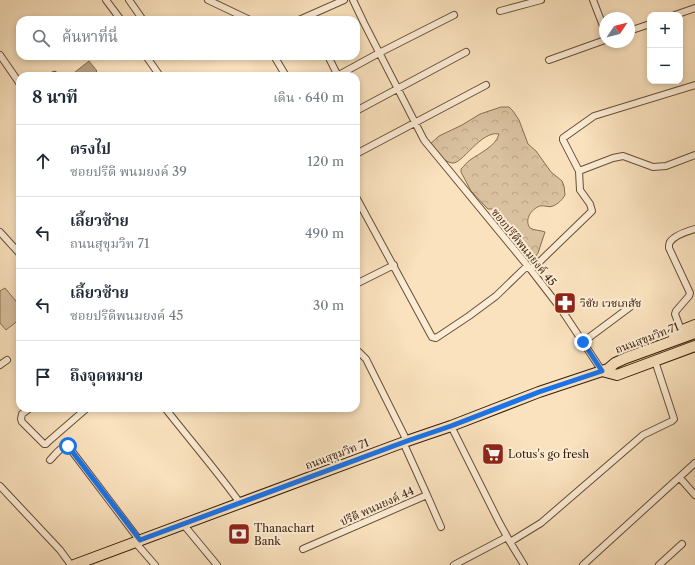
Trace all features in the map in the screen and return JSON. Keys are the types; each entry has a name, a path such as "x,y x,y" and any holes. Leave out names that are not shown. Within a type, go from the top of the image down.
{"main road":[{"path":"695,325 610,360 605,370 617,375 695,346"},
{"name":"ถนนสุขุมวิท 71","path":"627,362 695,333"},
{"name":"ถนนสุขุมวิท 71","path":"73,565 451,426 539,392 605,370 615,363 627,362 695,341"}],"street":[{"path":"106,0 118,16"},
{"path":"129,0 140,16"},
{"path":"208,0 242,16"},
{"path":"308,16 344,0"},
{"name":"ซอยปรีดีพนมยงค์ 45","path":"354,0 364,23 424,140 529,268 605,370"},
{"path":"500,11 541,0"},
{"path":"594,0 599,14"},
{"path":"683,12 695,8"},
{"path":"344,72 454,15"},
{"path":"635,29 647,25"},
{"path":"549,60 599,42"},
{"path":"360,109 466,52"},
{"path":"0,55 16,78"},
{"path":"149,60 157,72"},
{"path":"276,60 284,72"},
{"path":"330,60 335,72"},
{"path":"360,152 486,85"},
{"path":"360,210 394,265 432,337 435,338 496,296 592,211 590,204 580,190 579,171 563,138 594,116 695,85"},
{"path":"579,171 613,158 623,156 652,167 666,166 695,155"},
{"path":"681,330 675,314 690,296 690,293 669,248 672,240 695,229"},
{"path":"0,232 16,250"},
{"path":"360,282 394,265"},
{"path":"583,342 630,307"},
{"name":"ปรีดี พนมยงค์ 44","path":"303,549 427,495 405,442 366,359 360,353"},
{"path":"0,365 7,360"},
{"path":"454,565 541,523 643,435 674,419 655,361"},
{"path":"25,412 22,414 22,422 41,442 46,444 83,412"},
{"path":"168,412 240,503"},
{"path":"451,426 521,564"},
{"path":"50,460 63,447 68,446 155,565"},
{"path":"583,565 695,463"},
{"path":"680,478 695,495"},
{"path":"0,486 73,565"},
{"path":"427,495 441,527"},
{"path":"183,524 217,565"},
{"path":"659,565 682,544"}],"green space":[{"path":"501,107 509,107 513,111 519,120 528,144 536,151 551,172 562,181 564,186 565,195 562,200 551,207 537,207 529,215 528,225 530,228 545,232 538,253 532,259 521,248 520,232 512,233 505,229 499,219 500,211 496,209 488,209 486,207 471,191 461,172 461,169 469,161 495,142 499,134 492,134 485,137 461,159 452,163 436,153 429,145 439,136 480,114"},
{"path":"5,288 16,301 16,322 6,330 0,323 0,291"}],"water":[{"path":"89,61 97,71 96,72 75,72"}],"place":[{"name":"วิชัย เวชเภสัช","path":"565,303"},
{"name":"Lotus's go fresh","path":"493,454"},
{"name":"Thanachart Bank","path":"239,534"}],"route":[{"path":"68,446 140,540 451,426 539,392 602,371 583,342"}]}
